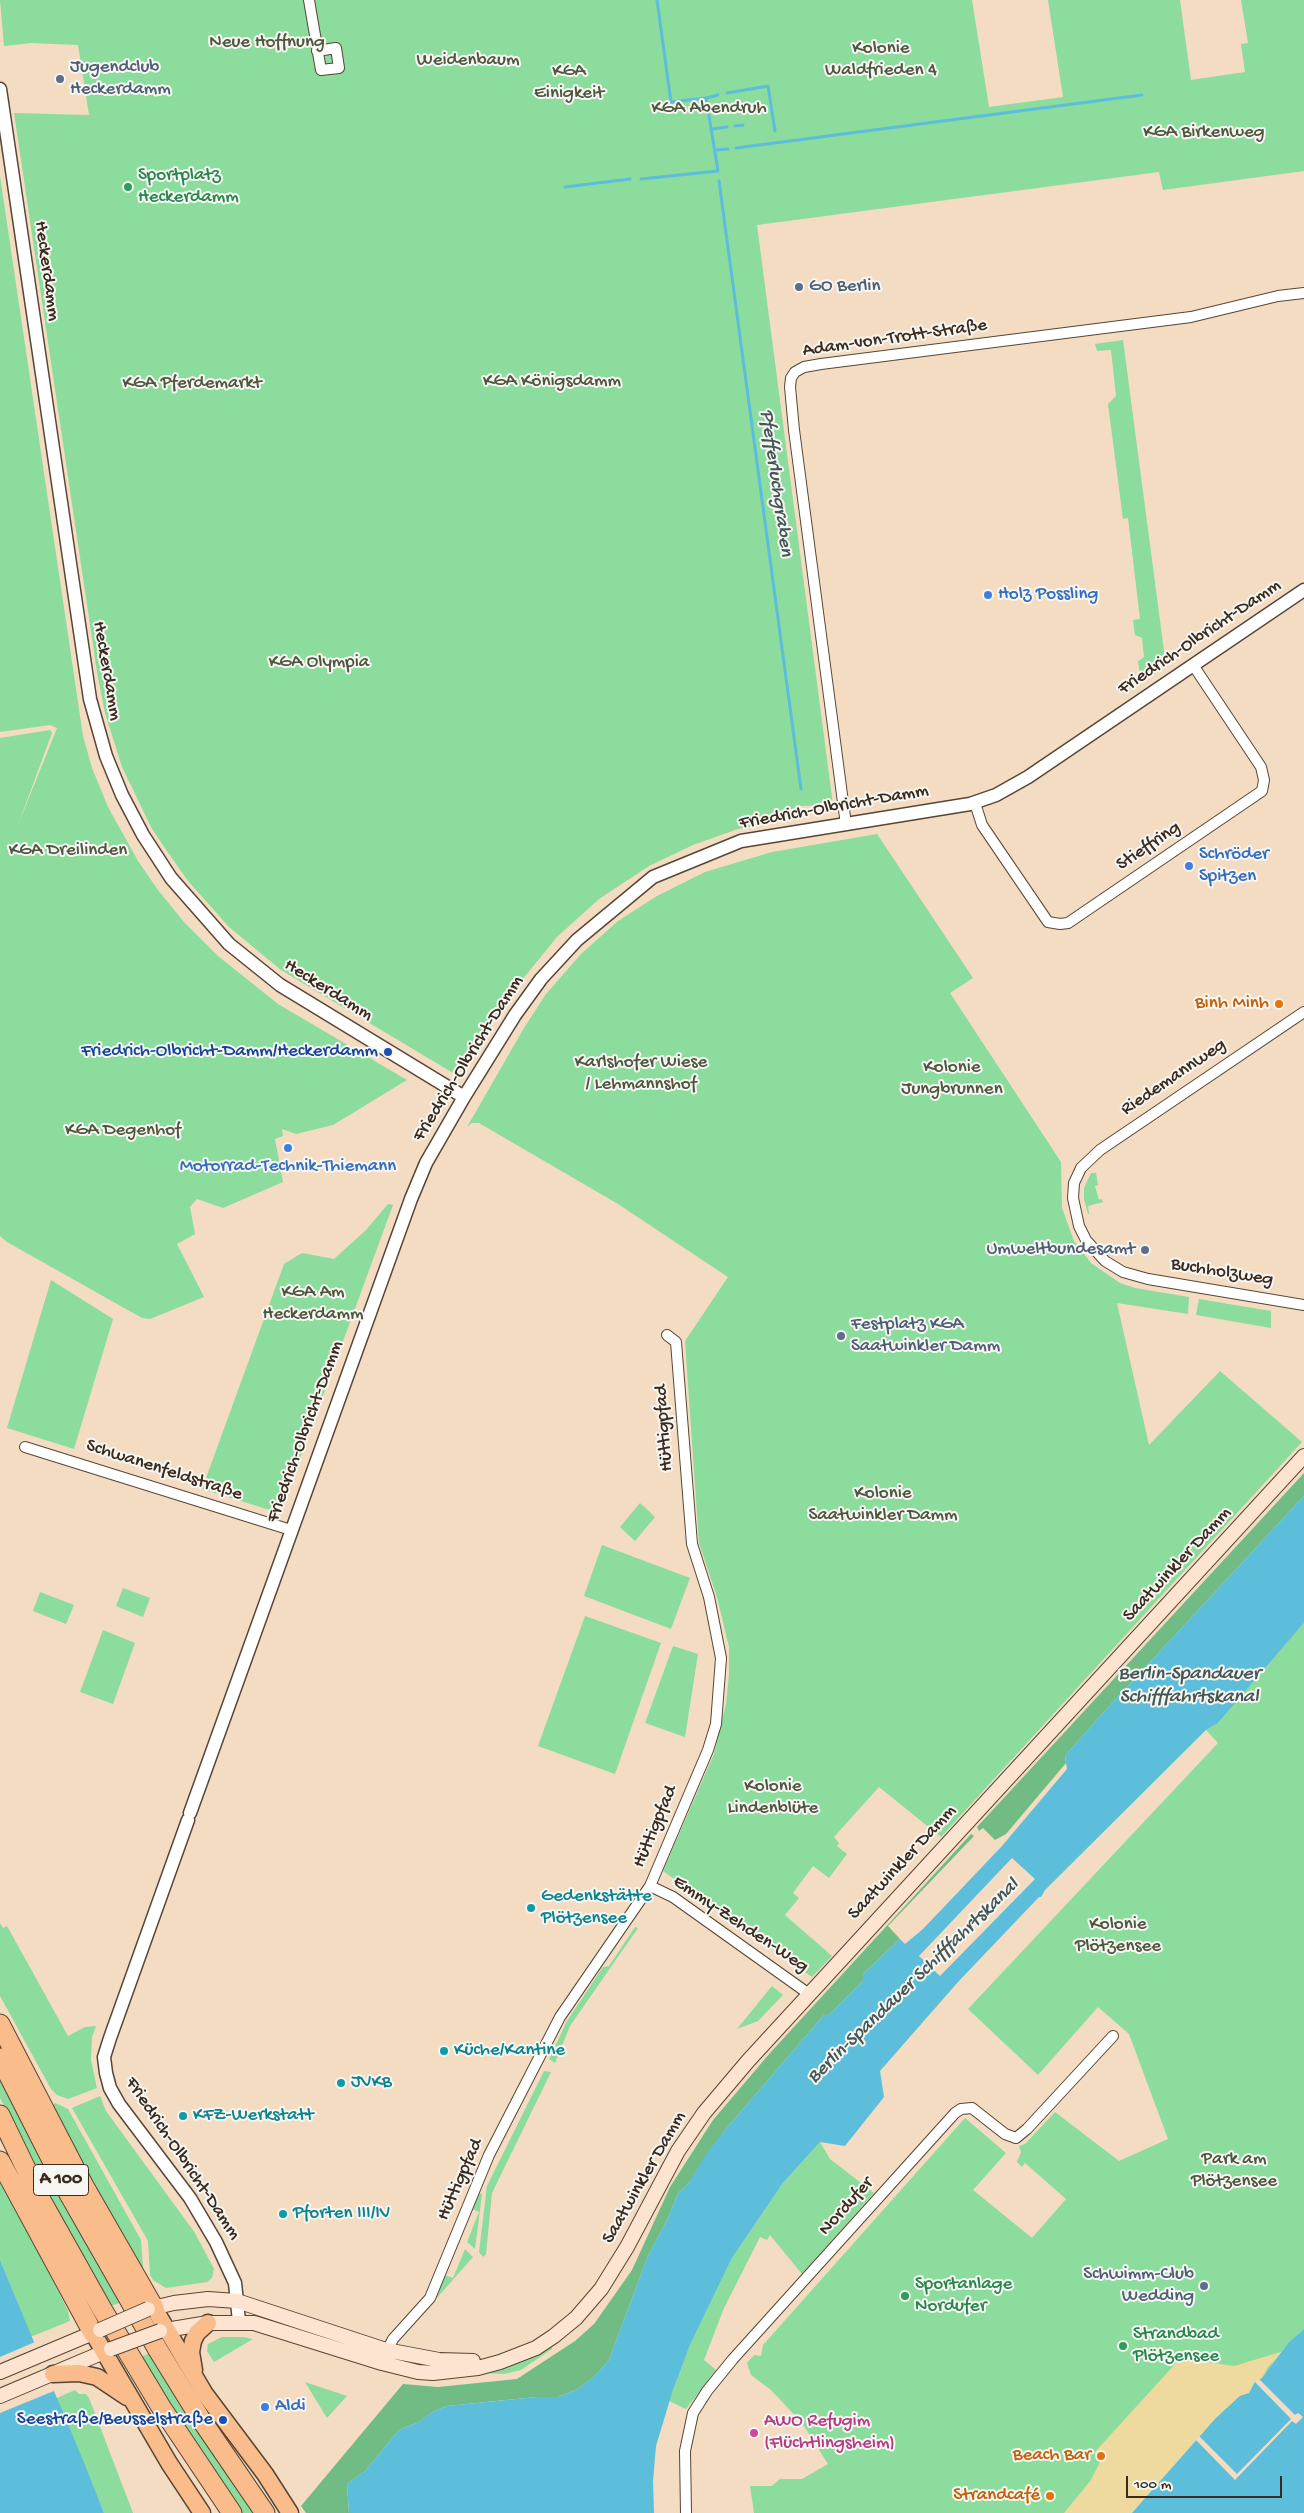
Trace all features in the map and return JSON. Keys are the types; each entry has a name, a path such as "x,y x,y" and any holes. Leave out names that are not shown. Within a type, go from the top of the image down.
{"highway":[{"path":"0,2024 84,2186 151,2308"},
{"name":"A 100","path":"0,2058 68,2194 158,2350 200,2418 265,2513"},
{"name":"A 100","path":"0,2116 42,2202 115,2332 161,2407 232,2513"},
{"path":"0,2161 96,2332"}],"main road":[{"name":"Saatwinkler Damm","path":"0,2396 163,2330 208,2322 239,2321 267,2325 384,2356 439,2360 484,2360 516,2351 569,2325 588,2305 611,2273 668,2169 704,2114 809,1994 1304,1456"},
{"name":"Saatwinkler Damm","path":"0,2372 151,2308 208,2299 237,2301 384,2356"},
{"path":"151,2308 163,2330 290,2513"},
{"path":"195,2377 192,2346 197,2333 208,2322"},
{"path":"96,2332 108,2351 135,2406 202,2513"},
{"path":"53,2374 79,2373 96,2377 123,2392 135,2406"}],"street":[{"path":"309,0 317,51"},
{"name":"Heckerdamm","path":"0,89 90,700 99,733 120,790 143,835 166,871 200,914 229,944 280,984 464,1098"},
{"name":"Adam-von-Trott-Straße","path":"846,825 794,430 790,387 794,372 813,366 1191,317 1278,296 1304,293"},
{"name":"Friedrich-Olbricht-Damm","path":"239,2321 235,2283 211,2232 190,2198 119,2104 110,2088 104,2057 411,1199 426,1164 515,1015 541,979 577,940 653,877 741,841 974,803 996,795 1028,777 1304,590"},
{"name":"Stieffring","path":"974,803 982,825 1048,922 1068,923 1262,791 1264,780 1261,767 1194,665"},
{"name":"Riedemannweg","path":"1074,1184 1080,1168 1100,1150 1304,1012"},
{"name":"Buchholzweg","path":"1074,1184 1073,1204 1079,1226 1086,1240 1105,1261 1124,1272 1148,1279 1304,1305"},
{"name":"Hüttigpfad","path":"384,2356 393,2339 430,2298 489,2156 560,2017 650,1886 708,1750 716,1724 721,1676 716,1624 692,1544 676,1342 667,1335"},
{"name":"Schwanenfeldstraße","path":"25,1447 291,1530"},
{"name":"Emmy-Zehden-Weg","path":"650,1886 673,1897 809,1994"},
{"name":"Nordufer","path":"686,2513 685,2450 693,2413 707,2391 733,2359 955,2113 961,2108 972,2108 1005,2134 1016,2138 1027,2129 1113,2036"}],"green space":[{"path":"0,0 972,0 989,107 1063,97 1048,0 1180,0 1191,80 1245,72 1241,44 1248,43 1241,0 1304,0 1304,171 1163,190 1159,172 757,225 833,805 799,806 796,819 738,829 693,845 649,866 599,899 557,937 509,996 465,1068 453,1073 281,970 229,927 188,881 152,829 122,767 105,713 97,672 14,113 89,115 78,45 31,43 4,46"},
{"path":"0,176 83,736 92,768 108,807 138,861 158,890 184,922 218,956 278,1004 407,1080 333,1125 296,1134 282,1129 283,1136 275,1139 283,1182 223,1208 197,1199 190,1207 195,1234 177,1244 204,1297 150,1319 142,1318 7,1242 0,1236 0,738 50,730 52,733 18,825 57,728 50,725 0,732"},
{"path":"1123,340 1166,666 1141,683 1138,661 1144,657 1142,638 1135,635 1133,620 1140,619 1128,518 1123,519 1108,404 1116,396 1111,350 1097,351 1095,344"},
{"path":"877,834 973,978 950,993 1061,1162 1062,1208 1074,1241 1091,1263 1120,1283 1135,1288 1189,1297 1188,1314 1117,1303 1149,1445 1220,1371 1302,1442 941,1837 879,1787 834,1837 839,1843 837,1846 847,1854 829,1878 813,1866 793,1893 799,1898 785,1915 832,1956 812,1977 663,1871 714,1754 726,1704 729,1647 717,1597 699,1543 685,1341 728,1277 618,1204 479,1123 472,1123 467,1127 524,1028 546,994 581,954 618,921 657,896 705,872 772,852"},
{"path":"1091,1173 1096,1173 1098,1185 1095,1186 1099,1200 1102,1199 1103,1202 1088,1206 1088,1214 1084,1199 1084,1188"},
{"name":"KGA Am Heckerdamm","path":"388,1204 393,1205 283,1505 273,1511 202,1489 284,1264 302,1253 334,1259 366,1230"},
{"path":"51,1280 113,1319 74,1449 7,1428"},
{"path":"1199,1299 1271,1311 1271,1328 1196,1315"},
{"path":"1304,1473 1304,1496 1101,1715 1065,1756 1066,1763 1006,1834 995,1840 983,1828 979,1831 977,1827"},
{"path":"640,1503 655,1517 635,1541 620,1527"},
{"path":"602,1545 690,1578 671,1629 584,1596"},
{"path":"123,1588 150,1598 143,1617 116,1606"},
{"path":"40,1592 74,1605 66,1624 33,1611"},
{"path":"585,1616 661,1643 615,1774 538,1746"},
{"path":"1304,1623 1304,2329 1289,2342 1262,2378 1255,2382 1253,2388 1215,2419 1132,2513 754,2513 750,2486 772,2486 780,2479 802,2479 828,2464 802,2423 771,2390 751,2375 747,2363 754,2355 761,2356 763,2345 965,2118 1006,2153 973,2190 1032,2238 1066,2199 1025,2163 1022,2167 1017,2162 1021,2152 1019,2146 1025,2144 1055,2112 1119,2161 1168,2139 1129,2034 1098,2007 1038,2075 968,2009 1218,1743 1206,1730 1218,1723"},
{"path":"103,1630 135,1643 113,1704 80,1692"},
{"path":"673,1646 698,1654 685,1737 645,1723"},
{"path":"971,1834 974,1836 888,1926 900,1939 863,1974 863,1981 829,2015 824,2015 725,2130 688,2184 678,2193 669,2216 648,2256 609,2360 594,2377 578,2389 558,2397 536,2397 447,2406 434,2411 419,2422 399,2430 365,2471 347,2484 349,2513 306,2513 301,2506 403,2384 438,2387 517,2379 575,2341 594,2324 632,2270 670,2187 713,2120 770,2053"},
{"path":"0,1923 3,1928 7,1926 68,2036 85,2027 96,2026 92,2037 91,2060 97,2088 68,2099 57,2095 51,2089 0,1996"},
{"path":"635,1927 638,1928 570,2026 555,2063 549,2059 567,2021 603,1967 609,1966"},
{"path":"772,1986 783,1995 758,2021 737,2029"},
{"path":"544,2071 551,2072 492,2193 486,2254 483,2257 479,2252 487,2186"},
{"path":"0,2074 122,2302 108,2307 38,2176 0,2098"},
{"path":"100,2096 106,2111 195,2233 214,2269 212,2278 207,2282 166,2288 153,2280 150,2275 148,2241 72,2108"},
{"path":"55,2103 68,2109 141,2240 144,2279 51,2106"},
{"path":"820,2142 830,2159 874,2193 802,2274 770,2235 767,2240 760,2237 724,2308 704,2360 716,2370 686,2409 669,2401 690,2345 732,2258 783,2183"},
{"path":"0,2173 68,2311 70,2321 33,2336 31,2336 0,2260"},
{"path":"479,2193 482,2194 475,2249 467,2242 479,2212 472,2209"},
{"path":"465,2249 473,2257 436,2299 445,2275 453,2278"},
{"path":"222,2337 253,2339 214,2362 207,2351 208,2344"},
{"path":"551,2346 552,2349 521,2370 504,2374 477,2373 520,2362"},
{"path":"152,2352 256,2513 241,2513 138,2358"},
{"path":"305,2382 347,2396 327,2418"},
{"path":"75,2390 79,2394 86,2394 89,2398 133,2513 104,2513 57,2398"}],"sand":[{"path":"1284,2351 1268,2367 1262,2378 1255,2382 1249,2393 1240,2396 1215,2419 1132,2513 1064,2513 1091,2480 1100,2462 1094,2453 1176,2363 1200,2361 1234,2366"}],"water":[{"name":"Berlin-Spandauer Schifffahrtskanal","path":"1304,1496 1304,1623 1218,1723 1206,1730 1045,1890 1041,1897 958,1982 880,2071 884,2097 845,2146 820,2142 783,2183 732,2258 690,2345 672,2393 656,2446 653,2481 654,2513 349,2513 347,2484 365,2471 399,2430 419,2422 434,2411 447,2406 536,2397 558,2397 578,2389 594,2377 609,2360 648,2256 669,2216 678,2193 688,2184 706,2154 824,2015 829,2015 863,1981 863,1974 900,1939 905,1944 923,1929 1002,1846 1067,1769 1065,1756","holes":["1012,1858 1035,1879 940,1976 919,1956"]},
{"path":"0,2260 85,2465 104,2513 0,2513"},
{"path":"1304,2329 1304,2513 1132,2513 1215,2419 1240,2396 1249,2393 1255,2382 1262,2378 1289,2342"}],"pier":[{"path":"34,2336 59,2397 57,2398 54,2391 0,2413 0,2357 35,2342"},
{"path":"1259,2379 1295,2415 1298,2413 1303,2417 1296,2424 1292,2421 1235,2480 1196,2440 1199,2436 1237,2474 1291,2419 1255,2382"}],"waterway":[{"name":"Pfefferluchgraben","path":"641,179 718,171 706,98 671,102 657,0"},
{"name":"Pfefferluchgraben","path":"727,93 768,86 775,131"},
{"name":"Pfefferluchgraben","path":"706,98 718,95"},
{"path":"736,148 1142,95"},
{"name":"Pfefferluchgraben","path":"735,126 743,125"},
{"name":"Pfefferluchgraben","path":"712,129 727,127"},
{"path":"715,150 728,149"},
{"name":"Pfefferluchgraben","path":"565,187 630,179"},
{"name":"Pfefferluchgraben","path":"719,181 801,789"}],"place":[{"name":"Jugendclub Heckerdamm","path":"60,79"},
{"name":"Sportplatz Heckerdamm","path":"128,187"},
{"name":"GO Berlin","path":"799,287"},
{"name":"Holz Possling","path":"988,595"},
{"name":"Schröder Spitzen","path":"1189,866"},
{"name":"Binh Minh","path":"1279,1004"},
{"name":"Friedrich-Olbricht-Damm/Heckerdamm","path":"388,1052"},
{"name":"Motorrad-Technik-Thiemann","path":"288,1148"},
{"name":"Umweltbundesamt","path":"1145,1250"},
{"name":"Festplatz KGA Saatwinkler Damm","path":"841,1336"},
{"name":"Gedenkstätte Plötzensee","path":"531,1908"},
{"name":"Küche/Kantine","path":"444,2051"},
{"name":"JVKB","path":"341,2083"},
{"name":"KFZ-Werkstatt","path":"183,2116"},
{"name":"Pforten III/IV","path":"283,2214"},
{"name":"Schwimm-Club Wedding","path":"1204,2286"},
{"name":"Sportanlage Nordufer","path":"905,2296"},
{"name":"Strandbad Plötzensee","path":"1123,2346"},
{"name":"Aldi","path":"265,2407"},
{"name":"Seestraße/Beusselstraße","path":"223,2420"},
{"name":"AWO Refugim (Flüchtlingsheim)","path":"754,2433"},
{"name":"Beach Bar","path":"1101,2456"},
{"name":"Strandcafé","path":"1050,2496"}],"park label":[{"name":"Neue Hoffnung","path":"267,43"},
{"name":"Kolonie Waldfrieden 4","path":"881,60"},
{"name":"Weidenbaum","path":"468,61"},
{"name":"KGA Einigkeit","path":"569,83"},
{"name":"KGA Abendruh","path":"709,109"},
{"name":"KGA Birkenweg","path":"1204,133"},
{"name":"KGA Königsdamm","path":"552,382"},
{"name":"KGA Pferdemarkt","path":"192,384"},
{"name":"KGA Olympia","path":"319,663"},
{"name":"KGA Dreilinden","path":"68,851"},
{"name":"Karlshofer Wiese / Lehmannshof","path":"641,1074"},
{"name":"Kolonie Jungbrunnen","path":"952,1079"},
{"name":"KGA Degenhof","path":"123,1131"},
{"name":"Kolonie Saatwinkler Damm","path":"883,1505"},
{"name":"Kolonie Lindenblüte","path":"773,1798"},
{"name":"Kolonie Plötzensee","path":"1118,1936"},
{"name":"Park am Plötzensee","path":"1234,2171"}]}
